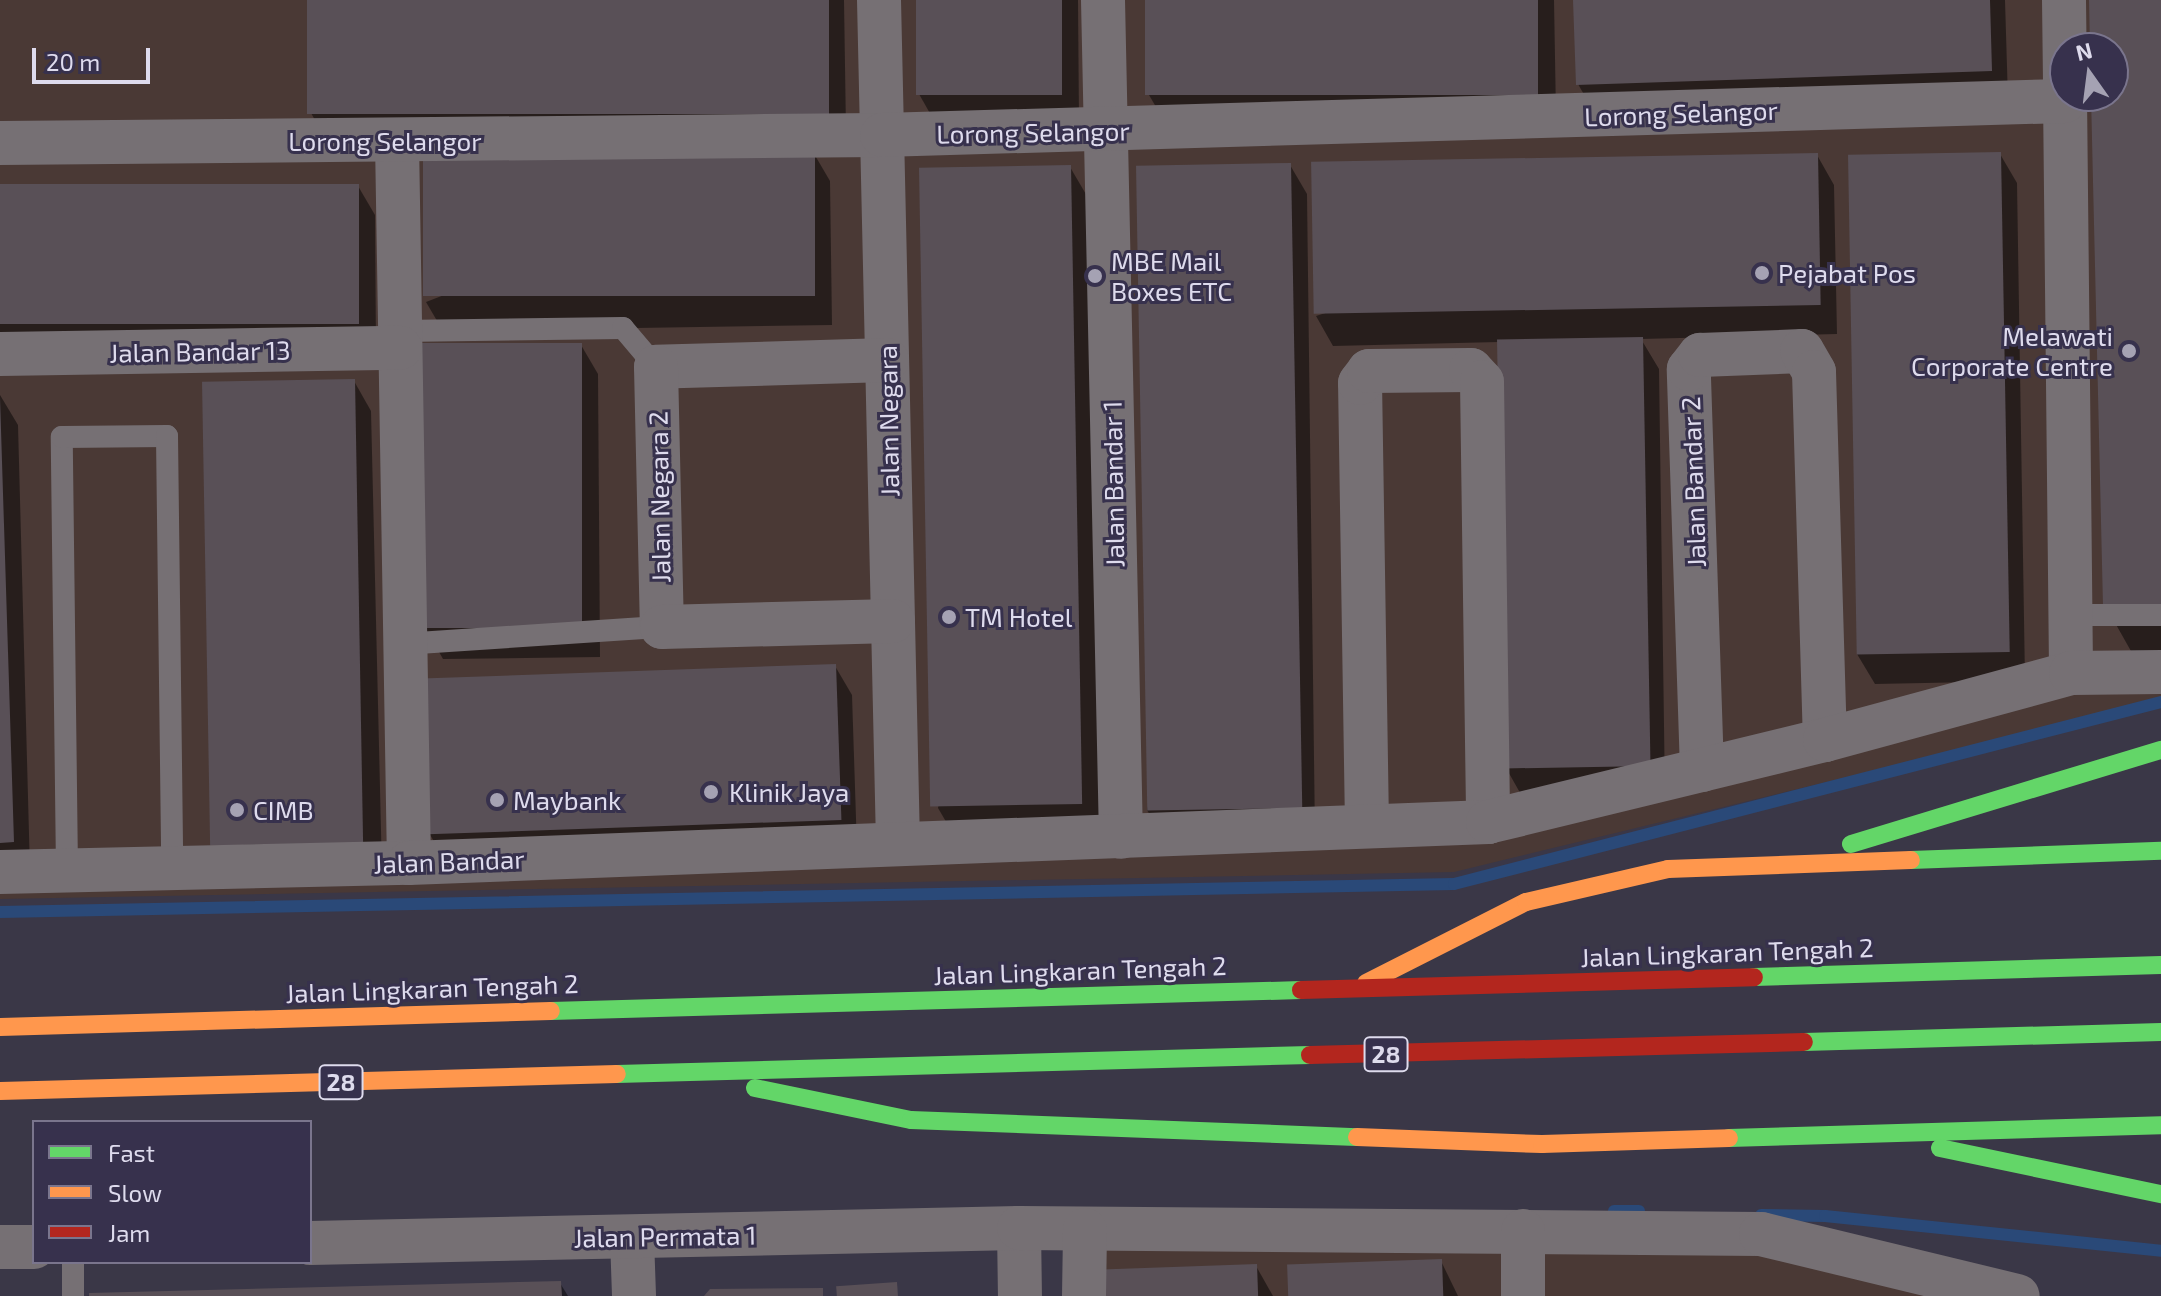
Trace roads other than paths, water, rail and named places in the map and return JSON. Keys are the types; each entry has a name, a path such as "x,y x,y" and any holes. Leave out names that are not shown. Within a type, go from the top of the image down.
{"highway":[{"path":"1795,861 2161,750"},
{"path":"1357,988 1526,902 1668,869 1795,861 2161,851"},
{"name":"Jalan Lingkaran Tengah 2","path":"0,1027 2161,965"},
{"name":"28","path":"0,1091 2161,1032"},
{"path":"681,1073 911,1120 1542,1144 2161,1125"},
{"path":"1871,1134 2161,1194"}],"street":[{"name":"Jalan Negara","path":"879,0 898,841"},
{"name":"Jalan Bandar 1","path":"1103,0 1121,837"},
{"path":"2064,0 2064,32"},
{"name":"Lorong Selangor","path":"0,143 397,141 1106,130 2049,95"},
{"path":"2065,112 2071,673"},
{"path":"397,141 409,863"},
{"name":"Jalan Bandar 13","path":"0,354 400,340"},
{"name":"Jalan Bandar 2","path":"1702,770 1689,369 1700,355 1802,351 1814,372 1825,740"},
{"path":"656,367 887,360"},
{"name":"Jalan Negara 2","path":"656,367 662,627"},
{"path":"1367,826 1360,383 1369,371 1471,370 1482,382 1488,822"},
{"path":"662,627 893,621"},
{"name":"Jalan Bandar","path":"0,872 409,863 898,841 1121,837 1488,822 1825,740 2071,673 2161,672"},
{"path":"1019,1228 1020,1296"},
{"name":"Jalan Permata 1","path":"312,1243 1019,1228 1761,1234 2018,1296"},
{"path":"1084,1296 1085,1230"},
{"path":"1523,1231 1523,1296"},
{"path":"632,1238 634,1296"},
{"path":"0,1247 32,1247"}],"lane":[{"path":"400,340 623,328 656,367"},
{"path":"67,870 62,437 167,436 172,867"},
{"path":"2071,615 2161,615"},
{"path":"403,644 662,627"},
{"path":"73,1264 73,1296"}],"waterway":[{"path":"0,912 1454,884 2161,702"},
{"path":"1614,1211 1639,1211"},
{"path":"1761,1215 1825,1216 2161,1251"}],"place":[{"name":"Pejabat Pos","path":"1762,273"},
{"name":"MBE Mail Boxes ETC","path":"1095,276"},
{"name":"Melawati Corporate Centre","path":"2129,351"},
{"name":"TM Hotel","path":"949,617"},
{"name":"Klinik Jaya","path":"711,792"},
{"name":"Maybank","path":"497,800"},
{"name":"CIMB","path":"237,810"}]}
